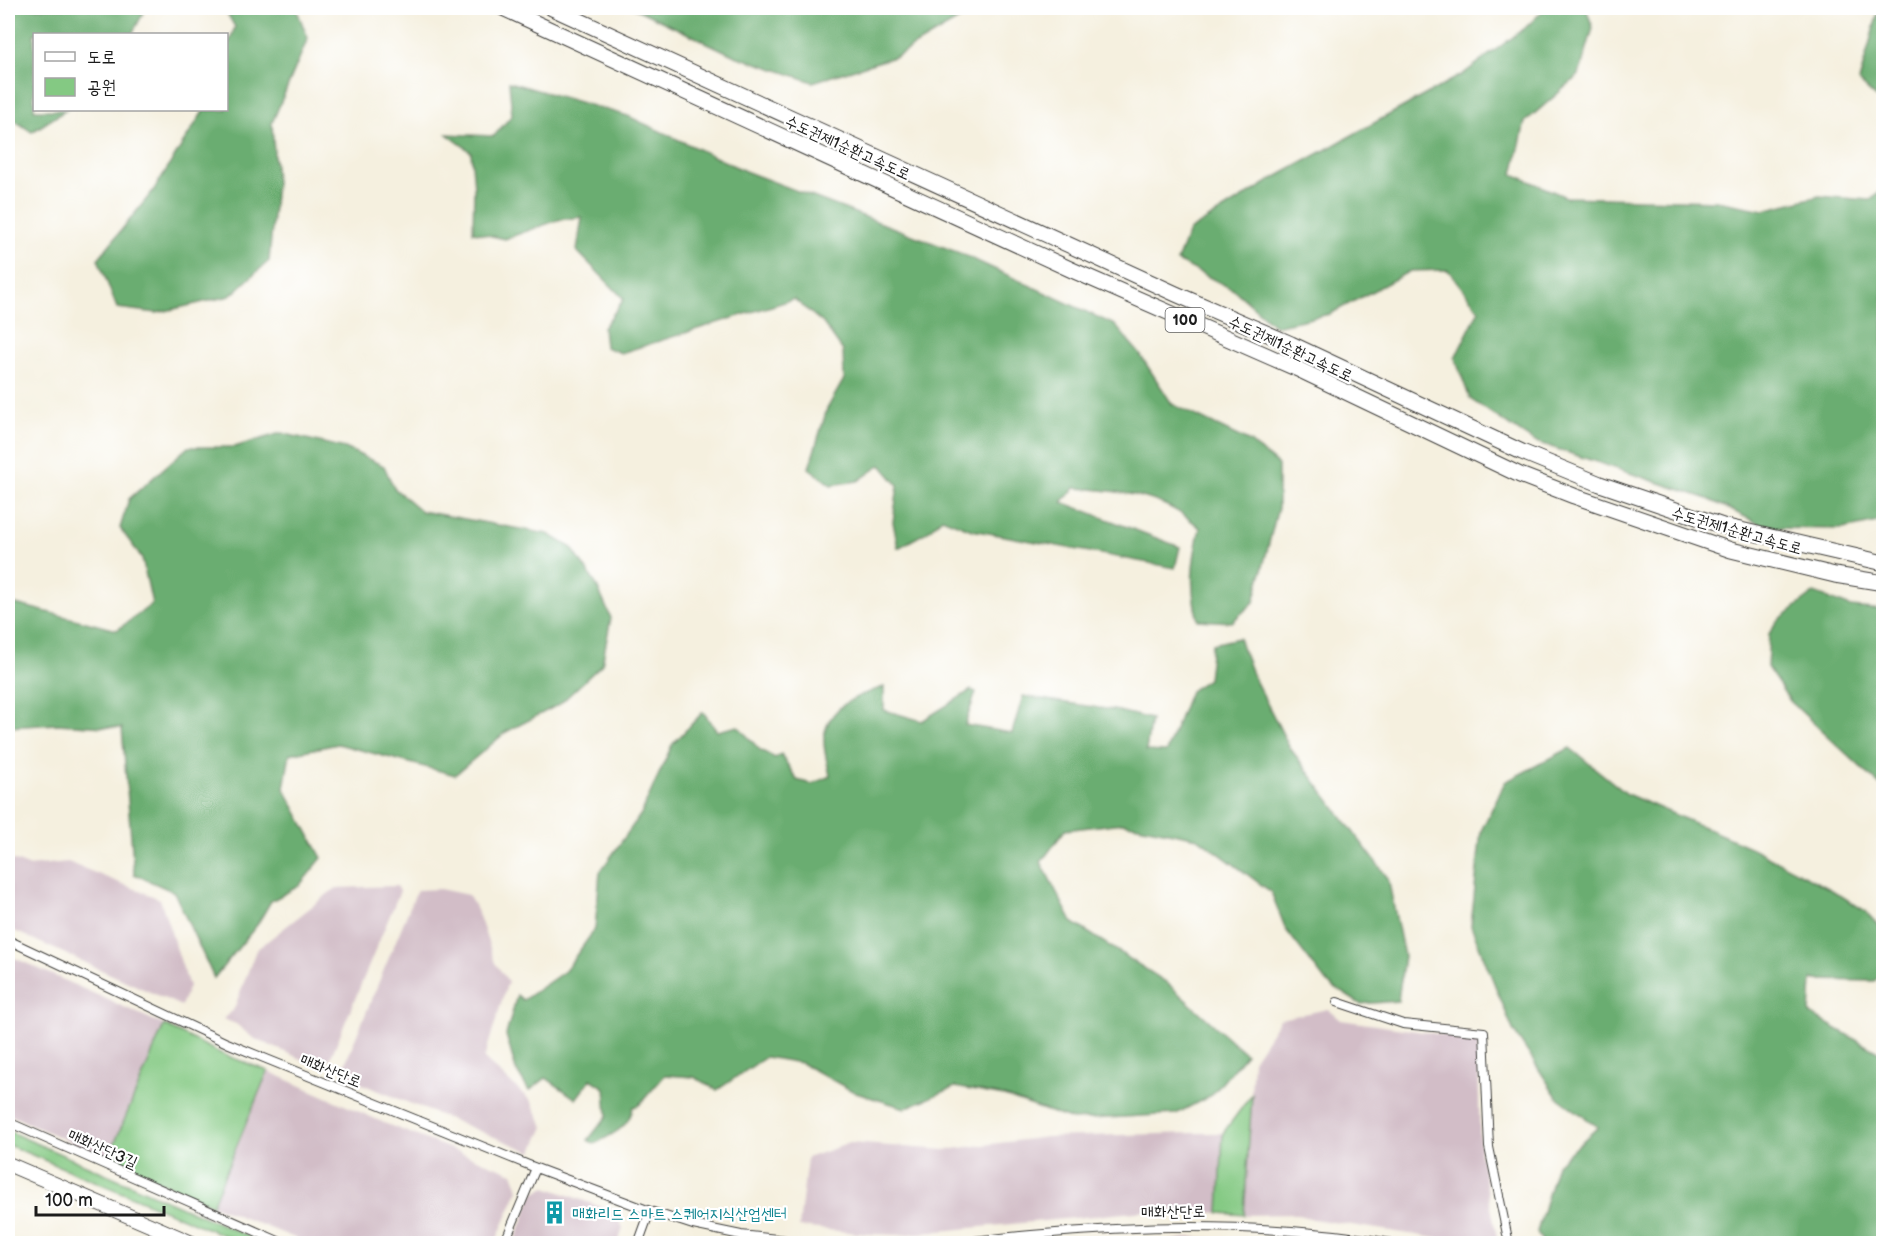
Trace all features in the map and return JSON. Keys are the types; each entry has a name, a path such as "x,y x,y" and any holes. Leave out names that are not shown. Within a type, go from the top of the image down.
{"highway":[{"name":"수도권제1순환고속도로","path":"503,8 1072,270 1300,370 1520,475 1731,550 1835,575 1884,583"},
{"name":"수도권제1순환고속도로","path":"552,8 1291,344 1522,452 1600,484 1723,526 1884,563"}],"main road":[{"path":"8,1164 187,1243"},
{"path":"8,1173 187,1243"}],"street":[{"name":"매화산단로","path":"8,940 227,1043 536,1168 693,1225 741,1235 822,1244"},
{"path":"1337,1002 1403,1024 1484,1032 1489,1147 1509,1244"},
{"name":"매화산단3길","path":"8,1122 285,1244"},
{"path":"504,1244 536,1168"},
{"path":"638,1244 650,1210"},
{"name":"매화산단로","path":"948,1244 1033,1239 1146,1226 1232,1226 1288,1229 1398,1244"}],"shaded area":[{"path":"8,858 28,866 68,862 160,899 189,986 181,1006 8,928"},
{"path":"397,886 400,891 330,1059 315,1065 253,1038 236,1024 223,1019 234,1009 256,950 329,893 337,888"},
{"path":"440,889 468,895 477,910 495,963 508,981 484,1059 531,1101 544,1127 532,1152 349,1079 344,1066 417,890"},
{"path":"8,955 164,1025 108,1159 8,1114"},
{"path":"1328,1009 1341,1020 1478,1040 1480,1153 1497,1237 1489,1243 1467,1243 1313,1219 1296,1214 1244,1215 1253,1060 1280,1019"},
{"path":"268,1071 389,1125 513,1173 519,1189 495,1243 307,1243 212,1205"},
{"path":"1223,1133 1219,1213 1156,1210 899,1235 799,1227 807,1158 850,1143 945,1150 1047,1137"},
{"path":"546,1187 615,1212 623,1228 618,1243 514,1243 533,1194"},
{"path":"668,1234 704,1243 654,1243"},
{"path":"1192,1237 1220,1239 1219,1244 1089,1244 1123,1240 1169,1241"}],"green space":[{"path":"8,8 146,8 133,33 33,33 33,111 64,111 32,132 8,116"},
{"path":"224,8 296,8 308,38 272,123 276,183 269,261 230,296 157,313 117,308 98,259 153,191 203,111 228,111 228,44 235,27"},
{"path":"634,8 989,8 972,12 897,56 813,82 735,56"},
{"path":"1546,8 1586,8 1593,28 1579,75 1525,122 1513,174 1566,197 1717,201 1764,210 1819,196 1869,200 1883,190 1883,521 1843,529 1768,528 1708,499 1533,441 1470,399 1455,358 1479,310 1448,270 1410,271 1330,314 1275,326 1234,290 1177,261 1189,231 1276,177 1463,74 1525,28"},
{"path":"1879,8 1884,8 1883,104 1859,82"},
{"path":"509,82 628,116 745,171 962,254 1115,325 1139,353 1172,404 1250,442 1278,465 1278,508 1254,602 1232,622 1198,620 1193,596 1193,574 1200,528 1172,508 1125,493 1075,488 1062,502 1180,547 1175,568 972,530 942,518 927,532 898,548 893,522 898,485 881,465 858,481 831,485 809,468 827,409 844,379 843,351 823,323 794,299 621,353 605,347 603,328 624,299 577,251 582,217 558,220 505,239 473,232 474,188 471,152 447,134 494,136 512,115"},
{"path":"281,433 345,448 384,466 394,488 421,511 548,534 572,548 596,584 611,618 602,664 560,704 506,732 455,775 338,744 290,754 284,788 322,858 299,886 271,901 257,925 214,978 174,892 134,874 122,728 57,724 8,727 8,602 117,630 152,604 142,558 120,528 129,499 188,447 234,447"},
{"path":"1814,593 1851,607 1883,610 1883,788 1790,701 1767,667 1769,634 1776,622"},
{"path":"1239,638 1252,674 1290,748 1388,878 1404,956 1398,1001 1360,1004 1327,983 1286,930 1271,892 1198,838 1123,823 1065,830 1041,862 1072,922 1166,982 1246,1054 1212,1095 1176,1114 1073,1120 1004,1096 955,1087 905,1108 856,1093 801,1063 766,1057 717,1090 694,1077 665,1075 639,1105 633,1107 624,1126 594,1144 588,1140 607,1116 605,1088 591,1079 576,1099 546,1078 529,1091 516,1070 506,1035 517,995 523,1000 565,971 595,929 600,872 641,814 672,745 703,712 717,731 738,726 760,750 775,758 781,754 797,780 812,784 830,776 824,738 831,718 837,710 854,698 884,687 884,710 922,721 971,690 976,692 965,725 1012,733 1023,696 1119,711 1151,719 1146,751 1166,752 1190,691 1208,679 1212,644"},
{"path":"1570,748 1627,794 1752,848 1832,890 1864,910 1883,930 1883,974 1874,981 1812,980 1810,1014 1883,1055 1883,1243 1543,1243 1537,1232 1557,1164 1598,1127 1557,1097 1513,1030 1471,926 1481,831 1505,782"},
{"path":"164,1025 222,1054 268,1071 212,1205 108,1159"},
{"path":"1252,1094 1244,1215 1219,1213 1223,1133"},
{"path":"8,1131 264,1243 242,1243 8,1145"}],"place":[{"name":"매화리드 스마트 스퀘어지식산업센터","path":"554,1213"}]}
